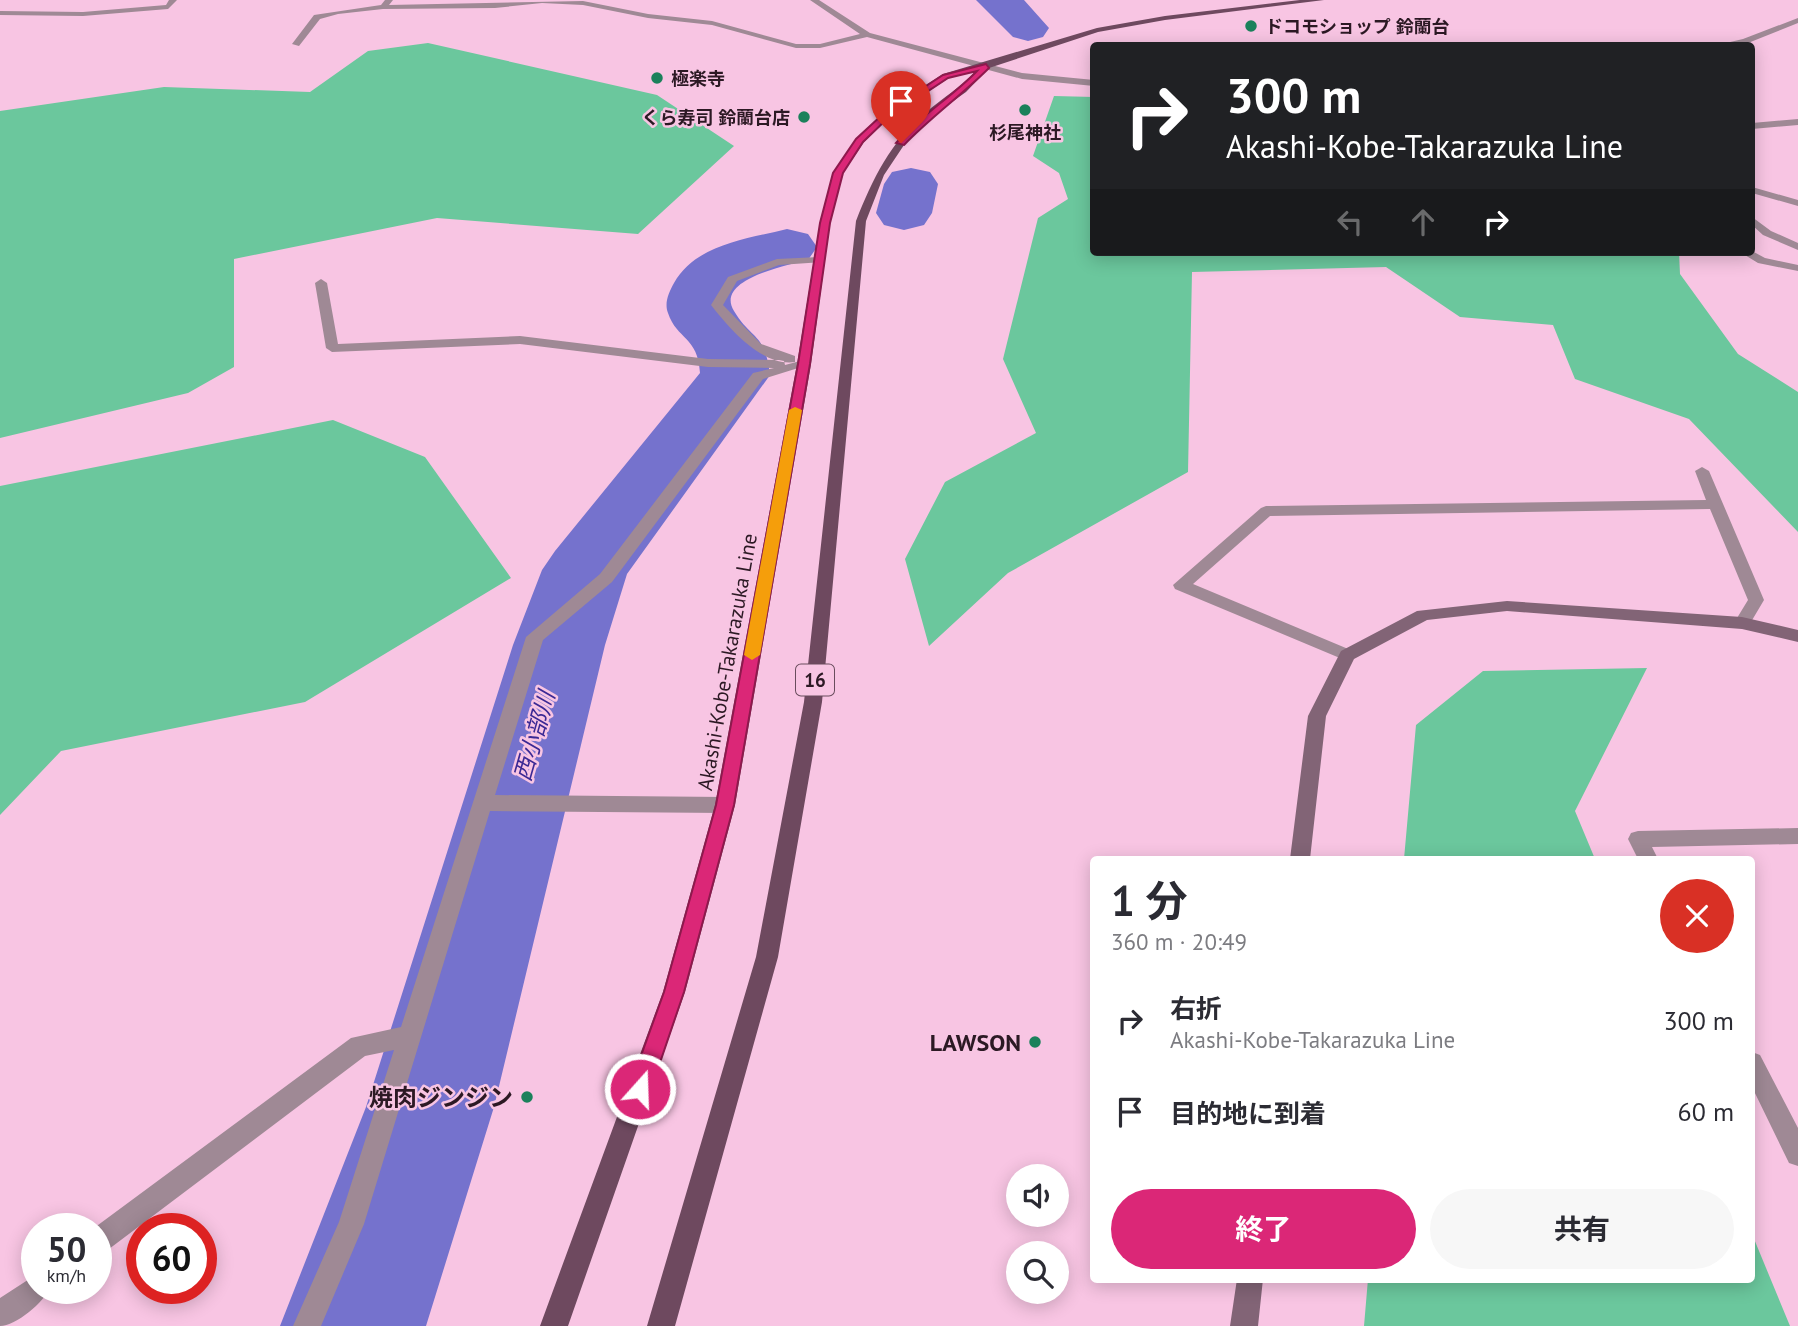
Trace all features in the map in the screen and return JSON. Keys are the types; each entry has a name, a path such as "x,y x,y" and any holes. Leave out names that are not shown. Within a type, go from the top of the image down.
{"main road":[{"name":"Akashi-Kobe-Takarazuka Line","path":"554,1326 674,992 725,805 804,364 825,223 838,173 859,141 886,116 946,76 1097,30 1165,18 1320,0"},
{"name":"Akashi-Kobe-Takarazuka Line","path":"661,1326 767,957 813,702 861,221 879,175 901,143 929,114 963,90 986,66"}],"street":[{"path":"0,13 24,9 83,13 144,9 167,7 173,0"},
{"path":"383,7 389,0"},
{"path":"814,0 867,35 1022,76 1090,83"},
{"path":"296,44 317,18 338,12 383,7 495,6 542,1 583,3 648,16 712,23 796,46 820,46 867,35"},
{"path":"1739,42 1798,20"},
{"path":"1755,126 1798,122"},
{"path":"1755,191 1798,203"},
{"path":"1755,222 1768,233 1798,247"},
{"path":"1753,256 1762,261 1798,268"},
{"path":"804,364 756,347 718,305 733,279 777,262 819,260"},
{"path":"321,283 332,348 520,340 708,363 804,364"},
{"path":"307,1326 351,1224 535,637 606,578 758,376 804,364"},
{"path":"1702,471 1756,600 1742,623"},
{"path":"1347,655 1181,585 1266,511 1715,504"},
{"path":"1300,856 1317,716 1347,655 1423,615 1507,606 1742,623 1798,636"},
{"path":"482,803 725,805"},
{"path":"1646,856 1638,839 1798,836"},
{"path":"112,1231 359,1046 410,1036"},
{"path":"1755,1069 1798,1153"},
{"path":"1244,1326 1249,1283"},
{"path":"0,1315 21,1299"}],"green space":[{"path":"428,43 657,95 734,146 638,234 437,218 234,259 234,367 188,393 0,438 0,111 164,87 310,92 368,51"},
{"path":"1054,96 1090,97 1090,256 1679,256 1680,274 1738,354 1798,392 1798,532 1689,419 1575,379 1553,325 1460,317 1386,267 1192,272 1188,472 1008,573 929,646 905,559 945,482 1036,433 1003,359 1038,218 1068,199 1059,173 1033,156"},
{"path":"333,420 425,457 511,578 305,702 61,751 0,815 0,486"},
{"path":"1647,668 1575,811 1594,856 1404,856 1416,725 1483,671"},
{"path":"1755,1241 1790,1326 1364,1326 1368,1283 1755,1283"}],"waterway":[{"name":"西小部川","path":"996,0 1009,8 1028,28"},
{"name":"西小部川","path":"904,213 911,184"},
{"name":"西小部川","path":"353,1326 430,1107 559,645 585,570 735,375 733,351 700,313 699,295 708,278 747,257 787,247"}],"slow traffic":[{"path":"752,655 795,410"}],"place":[{"name":"ドコモショップ 鈴蘭台","path":"1251,26"},
{"name":"極楽寺","path":"657,78"},
{"name":"杉尾神社","path":"1025,110"},
{"name":"くら寿司 鈴蘭台店","path":"804,117"},
{"name":"LAWSON","path":"1035,1042"},
{"name":"焼肉ジンジン","path":"527,1097"}],"route":[{"path":"640,1089 674,992 725,805 804,364 825,223 838,173 859,141 886,116 946,76 986,66 963,90 929,114 901,143"}]}
